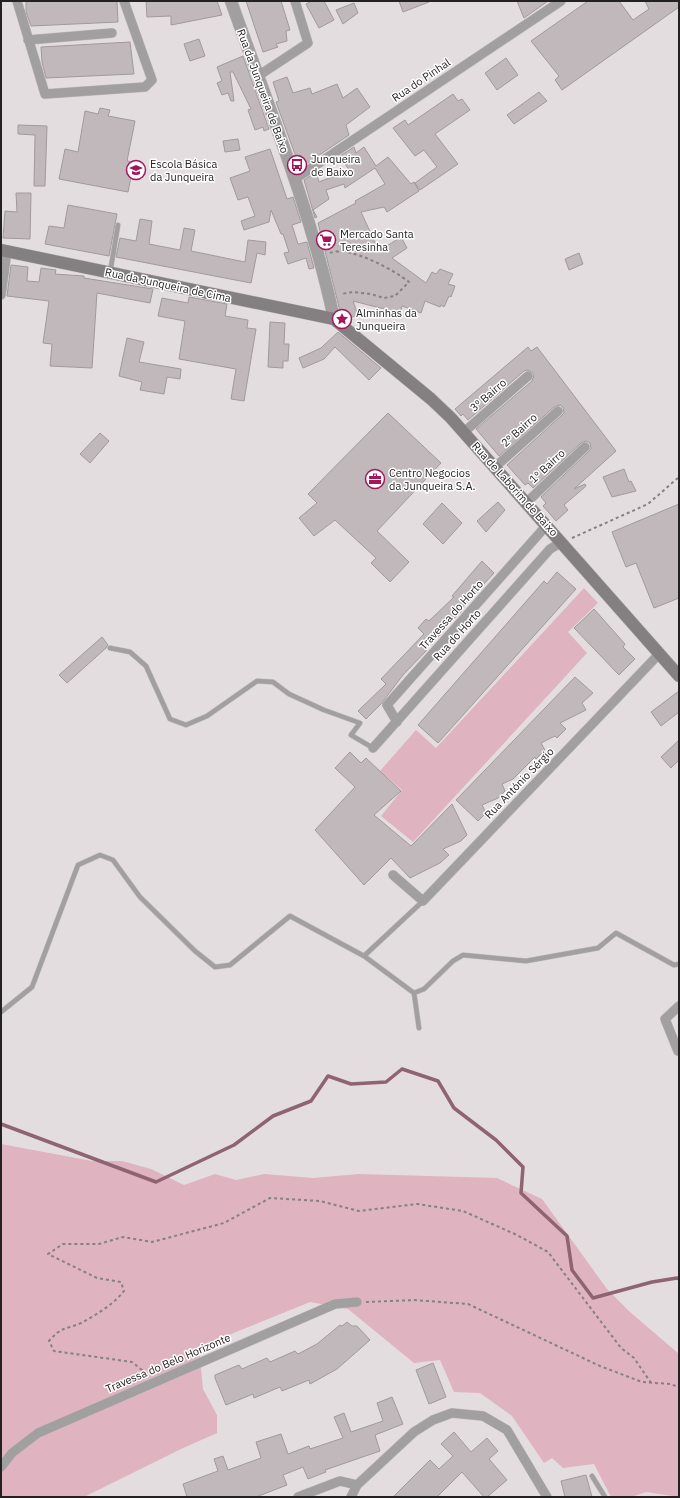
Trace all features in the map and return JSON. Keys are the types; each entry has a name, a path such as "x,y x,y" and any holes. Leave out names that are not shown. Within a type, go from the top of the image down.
{"main road":[{"name":"Rua da Junqueira de Cima","path":"4,250 334,319"},
{"name":"Rua de Laborim de Baixo","path":"334,319 431,399 464,432 679,676"}],"street":[{"path":"17,1 45,94 145,87 152,80 124,1"},
{"name":"Rua da Junqueira de Baixo","path":"231,1 295,179 319,255 334,319"},
{"path":"258,76 308,43 294,1"},
{"name":"Rua do Pinhal","path":"295,179 561,1"},
{"path":"28,40 112,33"},
{"path":"1,295 4,250"},
{"name":"3º Bairro","path":"464,432 528,376"},
{"name":"2º Bairro","path":"495,467 558,411"},
{"name":"1º Bairro","path":"526,503 586,447"},
{"name":"Travessa do Horto","path":"396,722 387,705 546,526"},
{"name":"Rua do Horto","path":"373,748 550,549 562,542"},
{"name":"Rua António Sérgio","path":"423,901 660,653"},
{"path":"393,875 423,901"},
{"path":"678,1051 665,1019 679,1006"},
{"name":"Travessa do Belo Horizonte","path":"1,1467 12,1453 38,1433 335,1304 357,1302"},
{"path":"351,1497 357,1485 414,1432 434,1420 452,1413 482,1416 507,1430 547,1497"},
{"path":"298,1497 340,1481 357,1485"}],"lane":[{"path":"110,273 118,225"},
{"path":"110,648 130,652 146,666 170,719 186,725 207,716 257,681 273,682 289,694 360,723 351,735 373,748"},
{"path":"1,1012 32,987 78,865 100,855 113,860 140,896 195,951 215,967 230,965 290,916 364,956 414,992 419,1028"},
{"path":"364,956 423,901"},
{"path":"414,992 424,989 453,961 463,955 526,961 598,948 616,933 674,965 679,964"},
{"path":"592,1476 605,1497"}],"path":[{"path":"319,255 335,251 350,252 397,272 409,282 395,296 384,298 371,294 350,293"},
{"path":"562,542 648,504 679,477"},
{"path":"145,1386 142,1370 132,1362 54,1351 48,1341 58,1330 80,1323 117,1299 124,1291 121,1282 97,1278 48,1254 63,1244 99,1244 123,1237 152,1242 224,1224 270,1198 320,1201 359,1212 417,1204 463,1211 517,1235 548,1252 621,1348 634,1358 651,1383"},
{"path":"357,1302 414,1300 468,1304 600,1366 642,1382 670,1384 679,1387"}],"shaded area":[{"path":"584,588 598,603 568,632 587,653 413,842 381,816 402,790 380,771 416,730 436,748"},
{"path":"1,1144 92,1161 122,1161 151,1169 184,1185 215,1174 236,1180 264,1174 313,1178 359,1174 497,1178 542,1199 607,1289 630,1312 679,1354 679,1497 646,1492 631,1497 611,1497 594,1464 563,1468 552,1458 544,1463 512,1416 480,1393 454,1392 440,1360 414,1363 348,1309 310,1302 199,1347 203,1389 217,1415 217,1433 84,1497 1,1497"}],"building":[{"path":"26,1 117,1 118,22 31,26 26,12"},
{"path":"146,1 217,1 222,15 171,25 171,16 147,17"},
{"path":"246,1 281,1 290,30 286,31 287,41 276,44 278,47 263,52"},
{"path":"312,1 324,1 334,20 319,28 306,4"},
{"path":"399,1 429,1 429,2 403,12"},
{"path":"517,1 548,1 524,18"},
{"path":"588,1 619,1 633,20 649,9 645,1 679,1 679,7 562,90 555,80 559,76 531,41"},
{"path":"354,3 358,13 343,24 336,10"},
{"path":"199,39 205,56 190,61 184,44"},
{"path":"130,42 134,74 46,78 42,62 41,47"},
{"path":"243,56 269,129 264,131 263,127 255,130 248,110 251,109 233,72 230,72 234,101 231,101 228,93 222,95 217,83 222,81 217,67"},
{"path":"506,58 518,75 497,90 485,73"},
{"path":"287,77 293,93 310,88 312,94 337,84 343,98 357,88 370,107 346,125 349,135 300,168 276,102 279,101 273,82"},
{"path":"539,92 547,101 514,124 507,115"},
{"path":"453,94 458,101 462,99 470,110 435,134 458,164 420,190 415,183 437,167 424,150 415,156 393,128 405,120 408,125"},
{"path":"100,108 110,110 108,116 135,121 127,161 134,162 128,192 59,179 65,149 78,152 85,111 98,114"},
{"path":"18,125 47,126 45,186 34,186 35,135 18,134"},
{"path":"238,139 240,150 225,152 223,141"},
{"path":"354,147 356,153 364,147 376,166 388,157 411,184 414,182 419,191 387,212 384,207 361,212 379,251 401,237 407,248 392,258 426,283 432,272 436,274 440,269 453,274 448,284 455,286 451,297 449,296 444,307 441,305 440,307 425,301 421,313 402,306 400,313 353,301 358,315 346,319 341,315 318,223 356,203 355,201 385,184 375,168 345,188 344,184 326,190 329,199 313,210 317,217 315,218 304,180 316,172 319,182 349,170 340,156"},
{"path":"270,149 287,199 293,197 301,222 292,225 298,244 307,242 314,268 309,269 306,258 288,264 284,253 289,252 283,234 281,234 271,210 269,222 244,230 241,221 255,216 248,197 238,200 230,178 250,171 245,157"},
{"path":"16,193 31,193 30,239 3,238 5,211 17,212"},
{"path":"68,205 117,214 109,256 45,244 49,226 64,228"},
{"path":"140,219 152,221 149,244 180,250 184,228 195,230 191,251 245,262 248,240 266,242 265,255 257,253 251,283 116,257 120,238 136,241"},
{"path":"579,253 583,264 569,270 565,259"},
{"path":"11,265 28,267 27,281 39,282 41,268 56,270 55,274 84,276 84,278 153,289 150,303 97,293 92,368 50,366 52,344 43,343 49,301 7,296"},
{"path":"189,297 227,304 225,316 248,320 247,328 256,329 244,401 231,399 236,369 179,359 185,321 158,316 162,298 188,303"},
{"path":"270,322 285,323 284,344 289,344 288,361 283,361 283,368 268,367"},
{"path":"338,332 381,368 369,380 335,347 324,359 303,368 299,358 321,348"},
{"path":"127,338 144,342 139,362 181,369 180,379 167,377 164,394 140,390 142,382 119,376"},
{"path":"528,347 531,351 537,347 616,451 574,489 585,484 586,486 564,505 568,510 556,521 543,506 546,503 541,497 589,451 591,448 590,443 586,441 581,443 533,488 528,483 525,485 507,465 564,413 563,407 560,405 554,407 499,456 476,429 532,381 534,375 532,372 527,370 524,371 468,420 463,414 461,416 455,409"},
{"name":"Centro Negocios da Junqueira S.A.","path":"388,413 441,463 377,531 409,562 390,582 371,563 376,558 335,520 314,536 299,518 317,503 308,494"},
{"path":"100,433 109,441 90,463 80,454"},
{"path":"624,469 629,482 631,481 636,491 612,497 603,477"},
{"path":"498,502 505,510 486,532 477,521"},
{"path":"442,503 462,523 443,544 423,524"},
{"path":"679,504 679,598 654,608 636,563 626,567 612,532"},
{"path":"482,561 494,573 460,610 462,611 440,632 441,634 403,675 381,704 366,719 358,711 386,684 381,679 424,634 418,628 426,619 429,621 454,597 452,596"},
{"path":"557,572 576,589 438,743 418,725 544,581 547,584"},
{"path":"594,609 625,644 623,647 635,659 619,675 574,628"},
{"path":"102,637 108,645 106,648 67,683 59,675"},
{"path":"575,677 593,693 582,703 586,710 560,723 566,729 557,738 555,736 541,743 545,750 536,759 535,757 513,779 502,784 505,791 498,798 482,805 486,813 478,821 456,800"},
{"path":"679,691 679,712 661,726 651,712"},
{"path":"679,740 679,760 671,768 661,757"},
{"path":"350,752 361,763 366,758 401,791 374,815 411,846 452,804 467,835 461,841 443,849 449,855 440,863 410,878 391,858 364,885 315,830 355,787 335,768"},
{"path":"347,1322 352,1326 357,1326 370,1340 337,1369 310,1384 309,1380 282,1391 280,1387 254,1398 253,1394 226,1405 215,1375 239,1365 242,1369 267,1358 270,1362 295,1351 298,1354 317,1344 340,1325 342,1326"},
{"path":"433,1363 446,1397 429,1404 416,1370"},
{"path":"392,1397 403,1424 375,1435 380,1451 325,1470 326,1472 308,1479 303,1467 283,1475 287,1485 256,1497 187,1497 183,1484 218,1471 214,1459 223,1456 228,1470 261,1458 256,1442 281,1434 288,1454 309,1446 310,1449 343,1438 334,1417 344,1413 351,1432 383,1421 377,1403"},
{"path":"454,1432 471,1452 487,1438 498,1451 489,1459 507,1480 487,1497 484,1497 462,1472 437,1497 393,1497 430,1460 439,1469 453,1456 441,1444"},
{"path":"586,1475 592,1497 565,1497 561,1481"}],"waterway":[{"path":"1,1124 156,1182 234,1145 273,1116 311,1101 328,1076 351,1084 386,1082 402,1069 438,1081 454,1108 496,1140 523,1167 521,1193 567,1236 572,1270 593,1298 652,1282 677,1278 679,1279"}],"place":[{"name":"Junqueira de Baixo","path":"297,165"},
{"name":"Escola Básica da Junqueira","path":"136,170"},
{"name":"Mercado Santa Teresinha","path":"326,240"},
{"name":"Alminhas da Junqueira","path":"342,319"},
{"name":"Centro Negocios da Junqueira S.A.","path":"375,479"}]}
